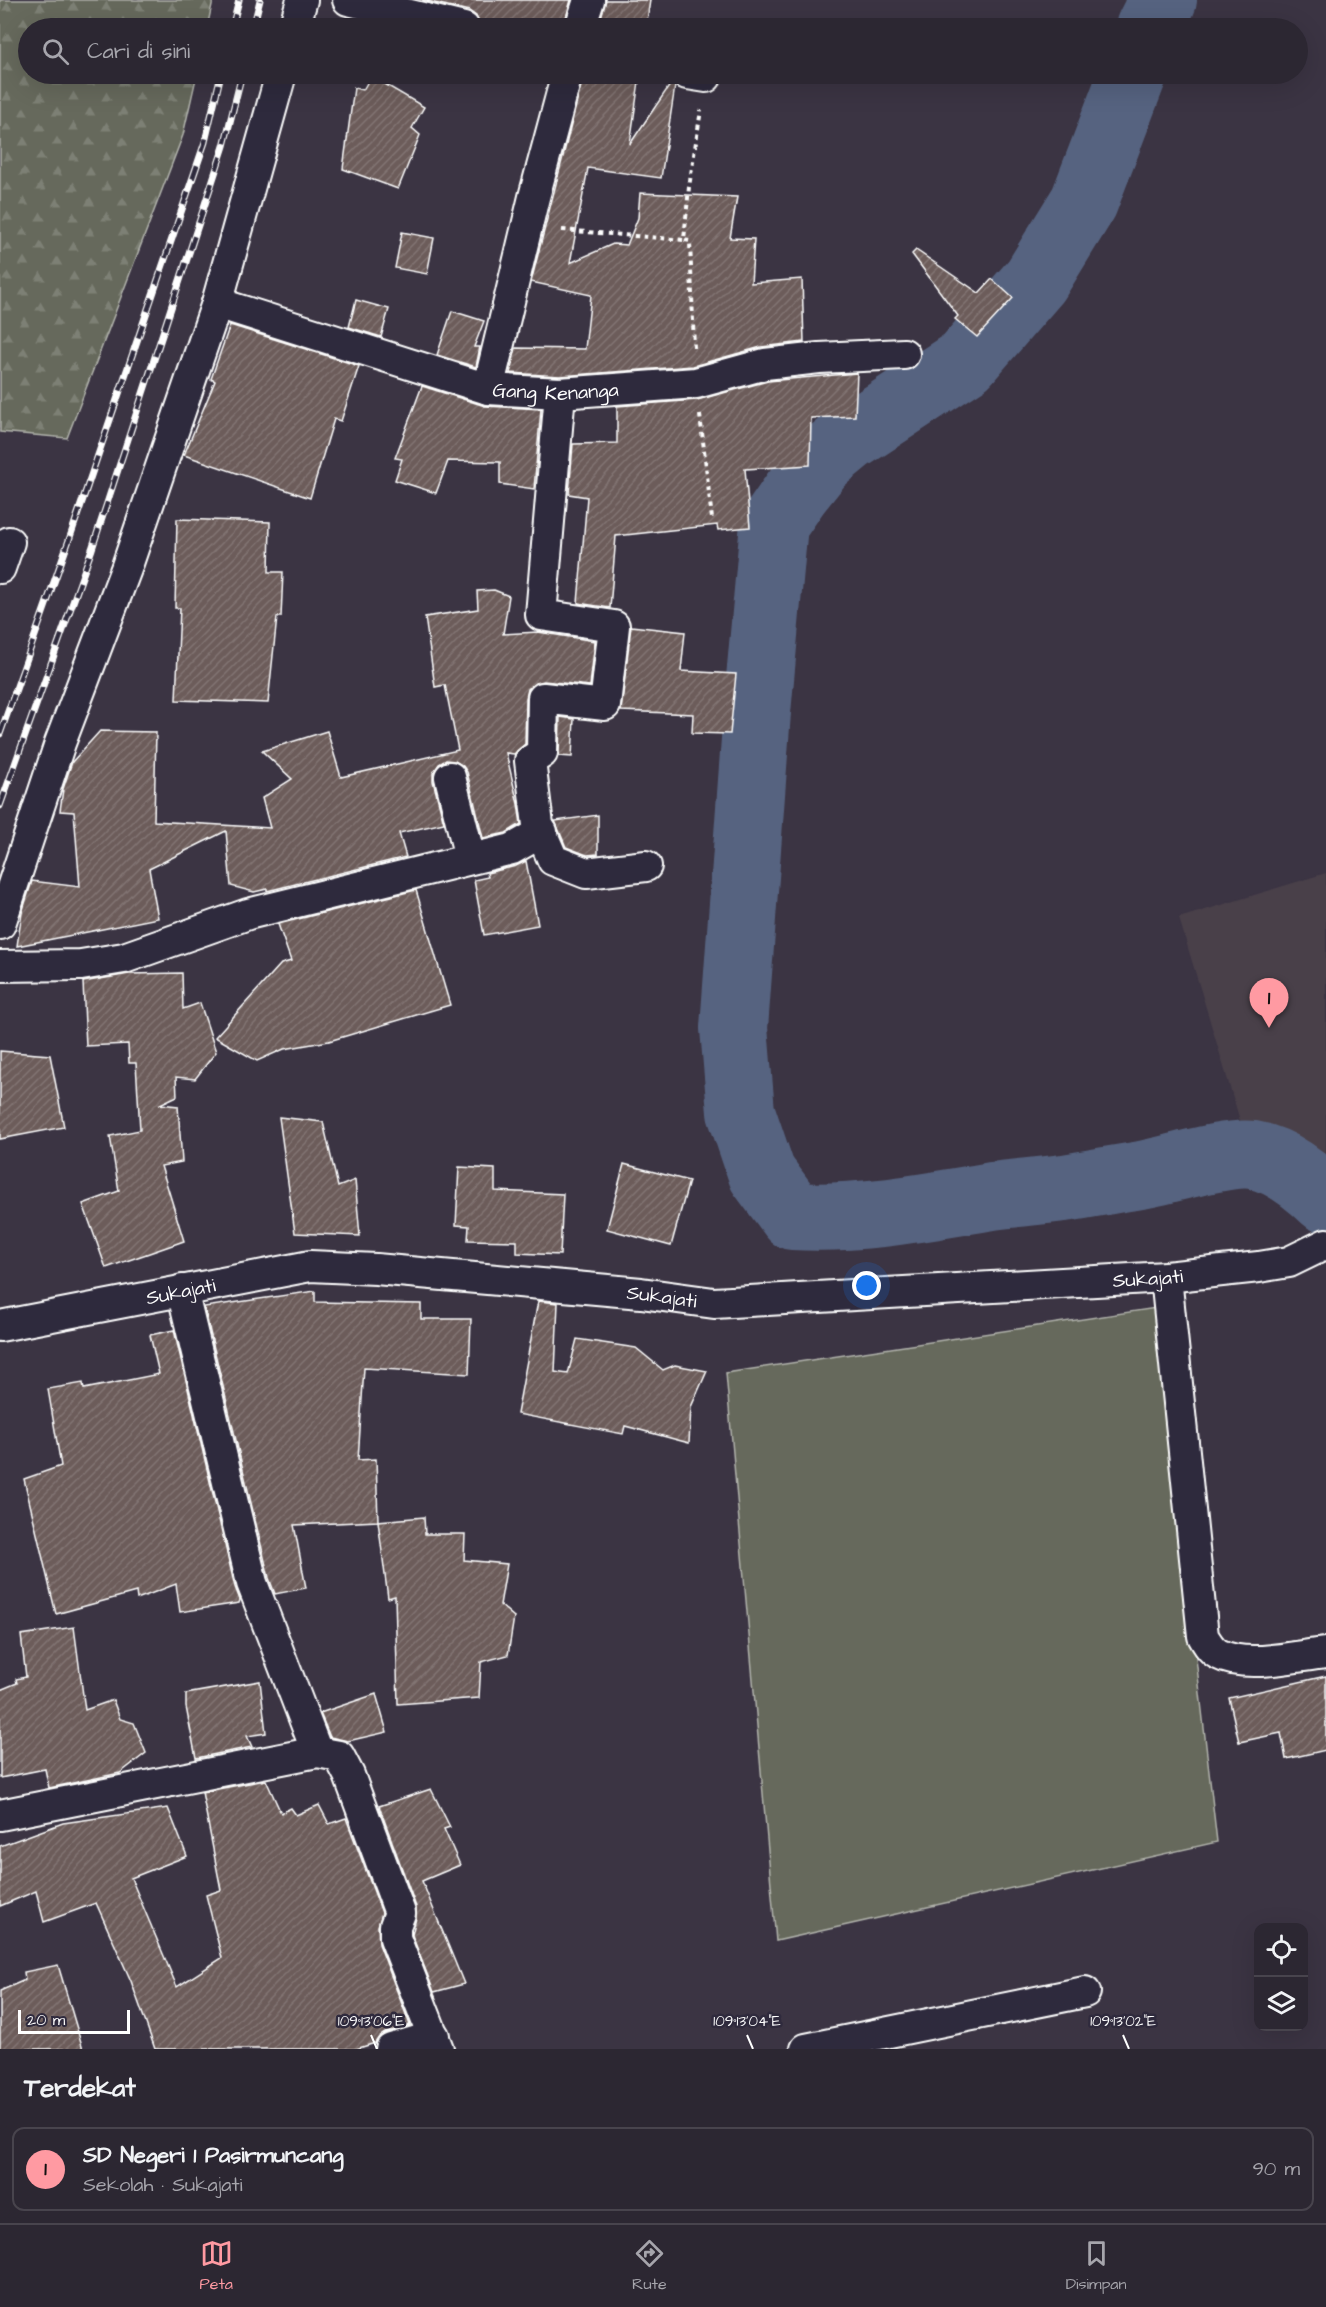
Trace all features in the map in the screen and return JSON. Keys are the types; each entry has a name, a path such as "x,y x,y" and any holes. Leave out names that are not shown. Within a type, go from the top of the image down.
{"street":[{"path":"297,18 302,0"},
{"path":"348,0 423,18"},
{"path":"583,18 589,0"},
{"path":"0,924 60,744 126,569 217,303 278,84"},
{"path":"488,389 564,84"},
{"name":"Gang Kenanga","path":"217,303 488,389 560,393 696,383 765,364 819,358 904,354"},
{"path":"560,393 541,615 614,626 605,705 543,698 542,753 530,761 538,825 553,860 586,873 646,866"},
{"path":"450,777 470,858"},
{"path":"0,966 81,964 124,958 248,914 512,849 542,832"},
{"name":"Sukajati","path":"0,1326 310,1266 376,1269 642,1293 714,1302 1166,1277 1259,1268 1289,1262 1326,1244"},
{"path":"1166,1277 1203,1636 1210,1648 1218,1654 1243,1662 1326,1653"},
{"path":"182,1290 252,1583 317,1752"},
{"path":"0,1815 317,1752 339,1756 349,1776 400,1913 394,1926 395,1938 436,2043 391,2049"},
{"path":"806,2049 1085,1992"}],"path":[{"path":"684,240 696,84"},
{"path":"527,228 690,241 696,383 712,519"}],"shaded area":[{"path":"1326,873 1326,1168 1245,1137 1179,918"}],"green space":[{"path":"0,0 213,0 209,18 18,18 18,84 195,84 183,135 67,438 0,432"},
{"path":"1156,1308 1217,1842 776,1941 726,1373"}],"building":[{"path":"422,0 571,0 566,18 477,18 469,11"},
{"path":"606,0 650,0 647,18 601,18"},
{"path":"366,84 385,84 424,107 412,128 420,135 398,189 343,169 354,88 363,90"},
{"path":"581,84 639,84 630,144 671,84 674,84 661,178 588,168 570,263 613,244 627,245 638,218 640,193 737,197 730,238 754,239 751,283 802,279 804,342 761,347 693,366 560,376 510,373 516,348 585,349 591,295 531,282"},
{"path":"402,232 434,238 427,274 395,268"},
{"path":"916,250 979,293 992,279 1013,298 977,337 955,319 958,316 912,254"},
{"path":"356,300 389,309 381,337 349,327"},
{"path":"452,311 484,321 474,347 480,347 476,367 437,355"},
{"path":"230,325 359,366 341,421 334,419 310,498 184,455 215,381 211,379"},
{"path":"857,373 855,416 811,418 810,465 745,469 750,527 718,530 717,525 616,536 610,608 578,603 587,497 569,494 573,444 617,443 617,406 697,400 768,381"},
{"path":"422,386 485,406 541,409 534,489 500,484 500,462 448,461 436,493 395,480 402,459 395,458"},
{"path":"177,519 270,522 269,572 283,572 281,617 277,617 268,703 176,700 180,608 175,608"},
{"path":"494,590 509,596 503,634 538,632 595,641 590,686 544,681 535,683 528,689 525,744 514,754 506,753 521,824 506,833 483,838 467,772 455,761 446,760 439,764 433,773 444,823 399,833 406,857 267,891 267,889 254,892 231,886 226,831 149,869 158,918 17,946 22,913 32,881 80,887 74,812 60,811 63,789 72,762 100,731 156,732 154,821 270,828 262,798 292,779 262,751 327,731 341,777 458,750 445,685 435,687 425,617 478,609 477,591"},
{"path":"631,626 685,632 681,671 736,674 730,734 692,733 693,714 621,711"},
{"path":"560,717 574,719 572,757 559,756"},
{"path":"598,815 598,854 587,855 566,847 555,821"},
{"path":"526,861 538,925 484,935 474,880 488,877 487,873 516,866"},
{"path":"416,890 450,1005 329,1041 284,1049 257,1061 215,1037 281,964 291,961 278,924"},
{"path":"182,973 183,1009 200,1003 216,1052 195,1079 176,1077 177,1096 160,1104 178,1106 182,1162 161,1166 184,1241 106,1268 83,1204 119,1191 110,1136 140,1130 136,1063 129,1063 128,1044 86,1046 83,982 129,974"},
{"path":"0,1051 50,1055 64,1127 0,1139"},
{"path":"279,1117 323,1122 338,1187 355,1180 360,1236 295,1233"},
{"path":"624,1164 689,1181 671,1246 607,1229"},
{"path":"459,1167 495,1169 495,1191 563,1194 560,1255 517,1253 517,1241 468,1240 469,1226 456,1225"},
{"path":"315,1291 315,1302 421,1304 421,1319 471,1319 469,1374 364,1368 358,1460 376,1459 378,1521 294,1525 306,1588 275,1594 269,1578 204,1307"},
{"path":"538,1301 558,1303 555,1372 568,1374 577,1339 636,1348 663,1370 675,1365 707,1371 691,1407 689,1443 625,1426 623,1434 517,1414"},
{"path":"174,1330 239,1603 180,1612 176,1584 137,1599 136,1592 56,1614 24,1479 61,1466 48,1389 83,1383 84,1389 159,1374 150,1335"},
{"path":"424,1517 425,1534 465,1534 464,1560 507,1564 500,1605 514,1617 508,1655 481,1662 479,1698 398,1704 395,1596 388,1598 378,1521"},
{"path":"74,1627 85,1710 113,1700 120,1719 134,1723 146,1753 120,1773 49,1788 45,1769 0,1778 0,1690 17,1683 16,1679 26,1677 21,1635"},
{"path":"1326,1676 1326,1750 1286,1759 1281,1733 1239,1742 1229,1698"},
{"path":"260,1681 266,1733 247,1736 252,1747 196,1758 186,1707 186,1694"},
{"path":"376,1694 387,1732 348,1741 330,1737 320,1713"},
{"path":"266,1780 281,1813 291,1808 296,1815 319,1805 329,1824 346,1818 382,1913 378,1926 379,1944 410,2025 385,2033 375,2043 356,2049 155,2049 131,1981 96,1903 44,1922 36,1891 0,1906 0,1846 63,1823 168,1808 187,1856 131,1878 177,1987 222,1958 206,1895 221,1890 202,1792"},
{"path":"431,1789 450,1827 444,1829 460,1865 422,1881 464,1984 434,1992 412,1935 416,1907 379,1806"},
{"path":"58,1965 83,2049 0,2049 0,1991 25,1980 24,1972"}],"waterway":[{"path":"1154,18 1163,0"},
{"path":"1129,84 1084,202 1036,280 966,361 849,438 820,462 774,524 757,712 734,1028 741,1112 762,1174 793,1216 818,1217 893,1212 1074,1186 1141,1175 1213,1158 1242,1155 1253,1155 1283,1166 1326,1199"}],"railway":[{"path":"234,18 239,0"},
{"path":"256,18 260,0"},
{"path":"0,734 205,142 219,84"},
{"path":"0,806 92,549 224,146 240,84"}],"place":[{"name":"SD Negeri 1 Pasirmuncang","path":"1269,1028"}]}
